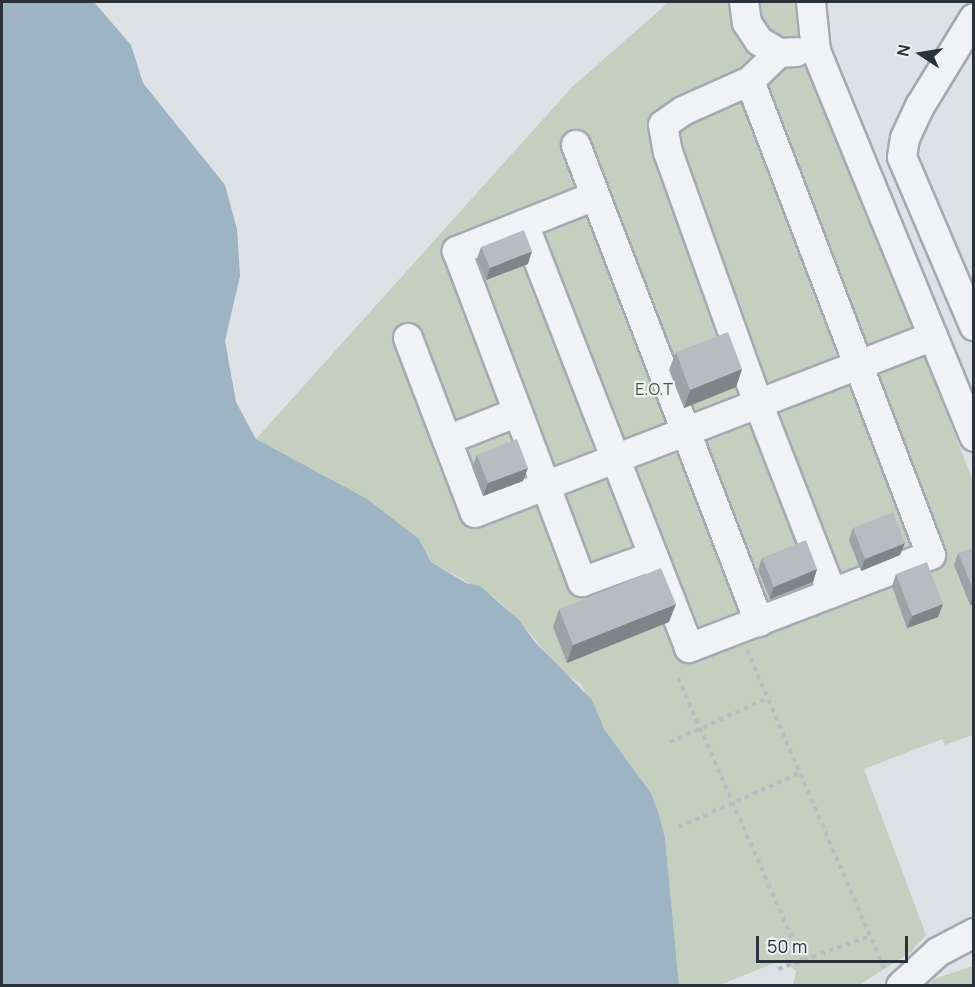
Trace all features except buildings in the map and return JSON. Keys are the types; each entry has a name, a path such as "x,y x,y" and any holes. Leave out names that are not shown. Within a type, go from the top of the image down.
{"street":[{"path":"744,2 747,23 759,40 779,53 816,51"},
{"path":"811,2 816,51 974,437"},
{"path":"974,18 920,106 905,138 902,157 974,326"},
{"path":"779,53 750,81 683,111 663,125 668,152 758,403 832,593"},
{"path":"524,224 689,648 931,555 750,81"},
{"path":"576,145 686,431 749,626"},
{"path":"595,196 457,251 582,582 653,556"},
{"path":"408,338 475,513 933,336"},
{"path":"447,440 518,412"},
{"path":"894,982 938,952 974,933"}],"path":[{"path":"749,626 768,698 870,936 894,982"},
{"path":"678,678 802,960"},
{"path":"670,742 768,698"},
{"path":"679,827 800,773"},
{"path":"778,969 870,936"}],"green space":[{"name":"E.O.T","path":"669,2 810,2 862,195 973,481 973,735 945,745 942,739 864,769 926,935 911,952 859,985 793,985 796,971 782,960 720,985 679,985 665,838 651,793 604,729 581,684 561,671 519,620 494,597 431,562 419,539 321,474 299,465 256,439 572,87"},
{"path":"973,966 973,985 929,985 934,979"}],"water":[{"path":"2,2 94,2 131,45 143,83 225,185 237,229 240,276 225,341 236,402 256,439 367,499 419,539 431,562 466,583 480,586 519,620 535,642 592,700 604,729 651,793 659,815 665,838 679,985 2,985"}]}
